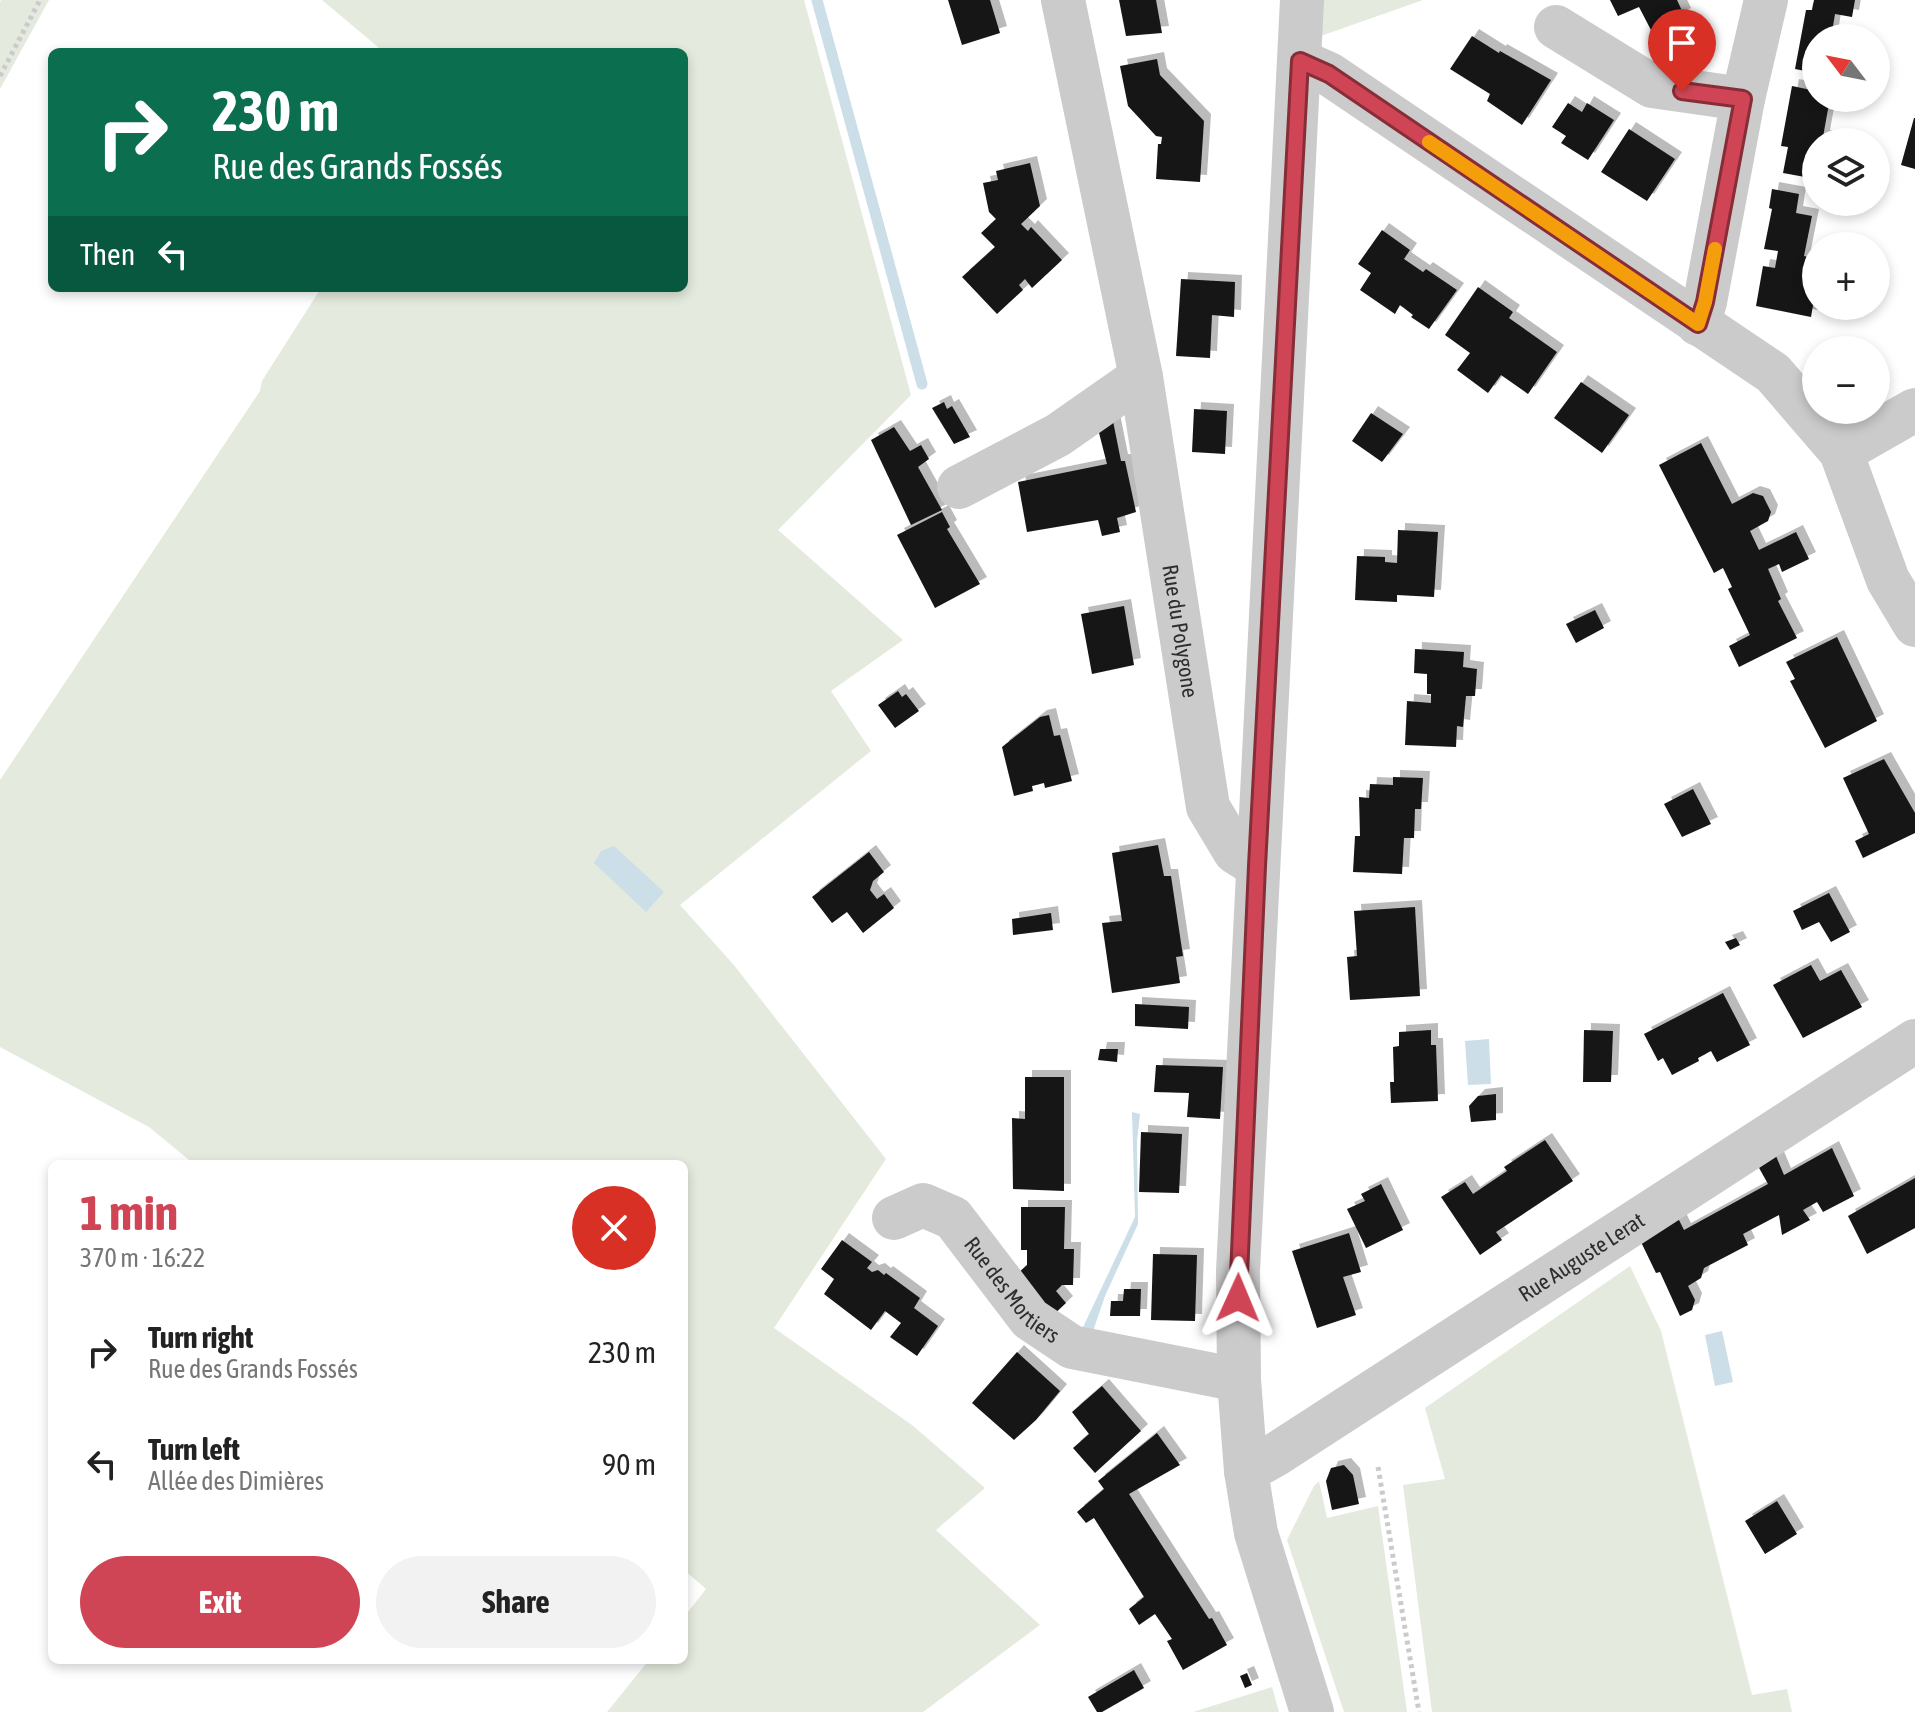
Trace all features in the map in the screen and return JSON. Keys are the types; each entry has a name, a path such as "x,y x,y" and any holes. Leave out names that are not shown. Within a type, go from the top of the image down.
{"street":[{"name":"Rue du Polygone","path":"1063,0 1141,377 1208,807 1235,852 1257,866"},
{"path":"1302,0 1238,1271 1239,1380 1246,1471 1256,1533 1312,1712"},
{"path":"1698,324 1766,0"},
{"path":"1556,27 1652,86 1743,99"},
{"path":"1300,61 1329,74 1773,373 1841,452 1888,580 1915,625"},
{"path":"959,487 1058,435 1141,377"},
{"path":"1841,452 1915,410"},
{"name":"Rue Auguste Lerat","path":"1246,1471 1302,1438 1915,1041"},
{"name":"Rue des Mortiers","path":"894,1218 923,1205 953,1218 1030,1319 1072,1347 1239,1380"}],"path":[{"path":"0,76 40,0"},
{"path":"1378,1467 1419,1712"}],"shaded area":[{"path":"49,0 0,89 0,2"},
{"path":"322,0 804,0 911,395 778,530 903,640 831,691 871,751 680,905 733,964 886,1159 774,1328 912,1425 985,1488 936,1530 1040,1625 923,1712 607,1712 646,1664 688,1664 688,1612 706,1589 688,1573 688,1160 189,1160 149,1127 0,1047 0,780 260,391 262,381 318,292 688,292 688,48 379,48"},
{"path":"1285,0 1423,0 1284,49"},
{"path":"614,846 664,892 646,912 594,863 601,851"},
{"path":"1489,1039 1491,1084 1468,1085 1465,1041"},
{"path":"1132,1112 1140,1114 1137,1141 1138,1224 1105,1296 1091,1337 1077,1340 1135,1217"},
{"path":"1630,1266 1661,1331 1752,1695 1787,1689 1792,1712 1432,1712 1403,1485 1445,1479 1425,1408"},
{"path":"1722,1331 1733,1382 1715,1386 1705,1335"},
{"path":"1319,1481 1327,1518 1378,1506 1407,1712 1344,1712 1287,1540"},
{"path":"1272,1687 1279,1712 1193,1712"}],"building":[{"path":"948,0 990,0 1000,33 962,45"},
{"path":"1119,0 1156,0 1162,33 1126,36"},
{"path":"1610,0 1677,0 1684,15 1652,32 1639,7 1618,16"},
{"path":"1814,0 1855,0 1852,17 1835,14 1833,24 1803,24 1806,10 1812,10"},
{"path":"1802,31 1802,70 1795,69"},
{"path":"1472,36 1551,80 1522,125 1487,101 1490,94 1450,69"},
{"path":"1157,59 1160,75 1204,121 1200,182 1156,179 1158,144 1161,144 1162,137 1156,136 1128,106 1120,66"},
{"path":"1792,86 1802,88 1802,112 1827,112 1825,128 1802,128 1802,176 1783,173 1788,147 1781,146"},
{"path":"1568,103 1582,112 1587,103 1614,120 1588,160 1561,143 1566,136 1552,127"},
{"path":"1915,118 1915,169 1901,165"},
{"path":"1629,129 1675,159 1647,201 1601,172"},
{"path":"1030,163 1040,206 1021,224 1028,231 1031,227 1062,260 1032,288 1025,279 1019,285 1023,290 997,314 962,277 995,247 981,233 996,219 989,212 983,183 998,180 996,171"},
{"path":"1772,189 1799,194 1796,213 1812,216 1809,232 1802,232 1802,315 1756,306 1763,266 1775,268 1778,251 1764,249 1772,209 1769,208"},
{"path":"1382,230 1410,250 1404,259 1423,272 1426,269 1457,290 1429,329 1400,305 1395,314 1360,290 1371,273 1358,264"},
{"path":"1181,279 1235,282 1234,317 1212,315 1210,358 1176,356"},
{"path":"1478,287 1513,312 1509,318 1557,352 1528,394 1501,375 1488,393 1457,370 1470,353 1445,335"},
{"path":"1581,382 1629,415 1602,453 1554,418"},
{"path":"944,402 947,409 952,406 970,437 954,444 932,408"},
{"path":"1194,409 1227,411 1225,454 1192,452"},
{"path":"1371,413 1403,434 1382,462 1352,441"},
{"path":"1113,421 1136,512 1117,518 1120,532 1102,536 1098,520 1027,532 1018,482 1107,464 1098,429"},
{"path":"894,427 910,451 921,445 929,459 918,467 942,510 911,525 871,440"},
{"path":"1701,443 1732,504 1753,493 1763,496 1771,512 1768,521 1750,531 1759,550 1796,532 1809,559 1782,572 1779,564 1768,569 1781,599 1778,601 1797,638 1739,667 1729,646 1750,635 1728,589 1732,587 1723,568 1714,573 1659,465"},
{"path":"942,512 950,527 947,529 980,584 935,608 897,535"},
{"path":"1398,530 1438,532 1434,597 1397,595 1397,602 1355,600 1357,556 1385,557 1385,562 1397,563"},
{"path":"1124,606 1134,665 1092,674 1081,614"},
{"path":"1595,610 1604,628 1576,643 1566,624"},
{"path":"1837,637 1877,721 1825,748 1790,681 1795,679 1786,662"},
{"path":"1415,649 1464,652 1463,667 1477,669 1475,696 1466,696 1463,727 1457,726 1456,747 1405,745 1407,701 1431,703 1431,694 1427,694 1427,674 1414,673"},
{"path":"898,691 902,697 906,694 919,711 895,728 878,705"},
{"path":"1049,715 1054,736 1060,735 1072,781 1045,788 1044,783 1032,786 1033,791 1014,796 1002,747 1040,717"},
{"path":"1884,759 1915,813 1915,833 1863,858 1855,841 1869,834 1843,778"},
{"path":"1393,777 1423,778 1421,809 1415,809 1414,838 1404,838 1402,874 1353,872 1355,836 1360,836 1359,797 1369,798 1370,784 1393,785"},
{"path":"1693,789 1711,824 1682,837 1664,804"},
{"path":"1158,845 1164,876 1171,876 1183,956 1176,957 1180,983 1112,993 1102,923 1122,921 1112,853"},
{"path":"869,852 884,872 873,881 870,890 877,899 884,894 894,908 863,933 847,912 832,923 812,897"},
{"path":"1829,893 1850,932 1831,942 1819,922 1802,930 1793,911"},
{"path":"1415,907 1420,996 1350,1000 1347,957 1357,956 1354,911"},
{"path":"1051,913 1053,930 1013,935 1012,919"},
{"path":"1736,938 1740,945 1730,950 1725,942"},
{"path":"1811,965 1820,981 1841,970 1862,1007 1803,1038 1773,985"},
{"path":"1723,993 1750,1045 1717,1062 1711,1051 1672,1075 1663,1058 1658,1061 1644,1034"},
{"path":"1135,1004 1189,1007 1188,1029 1135,1026"},
{"path":"1431,1030 1431,1045 1436,1045 1438,1101 1391,1103 1393,1047 1399,1046 1399,1032"},
{"path":"1584,1030 1613,1031 1611,1082 1583,1082"},
{"path":"1100,1049 1118,1049 1117,1062 1098,1060"},
{"path":"1156,1065 1223,1067 1220,1119 1187,1117 1189,1093 1154,1092"},
{"path":"1025,1077 1064,1077 1064,1191 1013,1189 1012,1118 1025,1119"},
{"path":"1496,1094 1496,1120 1471,1122 1469,1106 1478,1096"},
{"path":"1141,1132 1182,1134 1179,1193 1139,1192"},
{"path":"1545,1140 1573,1181 1496,1232 1502,1240 1480,1255 1441,1197 1465,1182 1473,1194 1507,1171 1504,1167"},
{"path":"1832,1148 1854,1196 1823,1212 1817,1202 1803,1210 1810,1220 1782,1235 1779,1215 1743,1234 1748,1245 1704,1268 1701,1278 1688,1286 1695,1300 1692,1310 1680,1316 1660,1272 1656,1273 1640,1240 1678,1218 1684,1230 1768,1184 1758,1166 1776,1156 1784,1175"},
{"path":"1915,1178 1915,1228 1867,1254 1848,1216"},
{"path":"1381,1184 1403,1230 1366,1248 1347,1209 1365,1201 1361,1194"},
{"path":"1021,1207 1065,1207 1064,1249 1074,1249 1073,1285 1062,1285 1056,1291 1066,1303 1050,1318 1013,1278 1027,1265 1027,1250 1021,1250"},
{"path":"1349,1233 1361,1272 1343,1277 1356,1315 1317,1328 1292,1251"},
{"path":"842,1240 872,1262 867,1268 872,1272 878,1270 884,1275 886,1273 920,1298 914,1308 938,1326 917,1356 890,1337 901,1323 885,1311 871,1330 824,1294 834,1279 821,1269"},
{"path":"1153,1254 1197,1255 1195,1321 1151,1320"},
{"path":"1124,1289 1141,1289 1140,1316 1110,1316 1111,1301 1123,1301"},
{"path":"1017,1352 1060,1391 1014,1440 972,1403"},
{"path":"1102,1386 1141,1431 1095,1473 1073,1448 1089,1434 1072,1412"},
{"path":"1157,1433 1180,1465 1129,1494 1227,1645 1183,1670 1167,1641 1172,1639 1155,1614 1139,1625 1129,1609 1144,1597 1094,1518 1086,1523 1077,1512 1104,1489 1098,1481"},
{"path":"1344,1465 1353,1475 1359,1504 1332,1510 1326,1481 1331,1468"},
{"path":"1777,1501 1797,1534 1765,1554 1745,1521"},
{"path":"1134,1670 1144,1688 1097,1712 1088,1697"},
{"path":"1247,1673 1252,1685 1245,1688 1240,1676"}],"waterway":[{"path":"817,0 922,384"}],"slow traffic":[{"path":"1429,142 1698,324 1715,249"}],"route":[{"path":"1238,1298 1257,866 1300,61 1329,74 1698,324 1705,302 1743,99 1682,91"}]}
